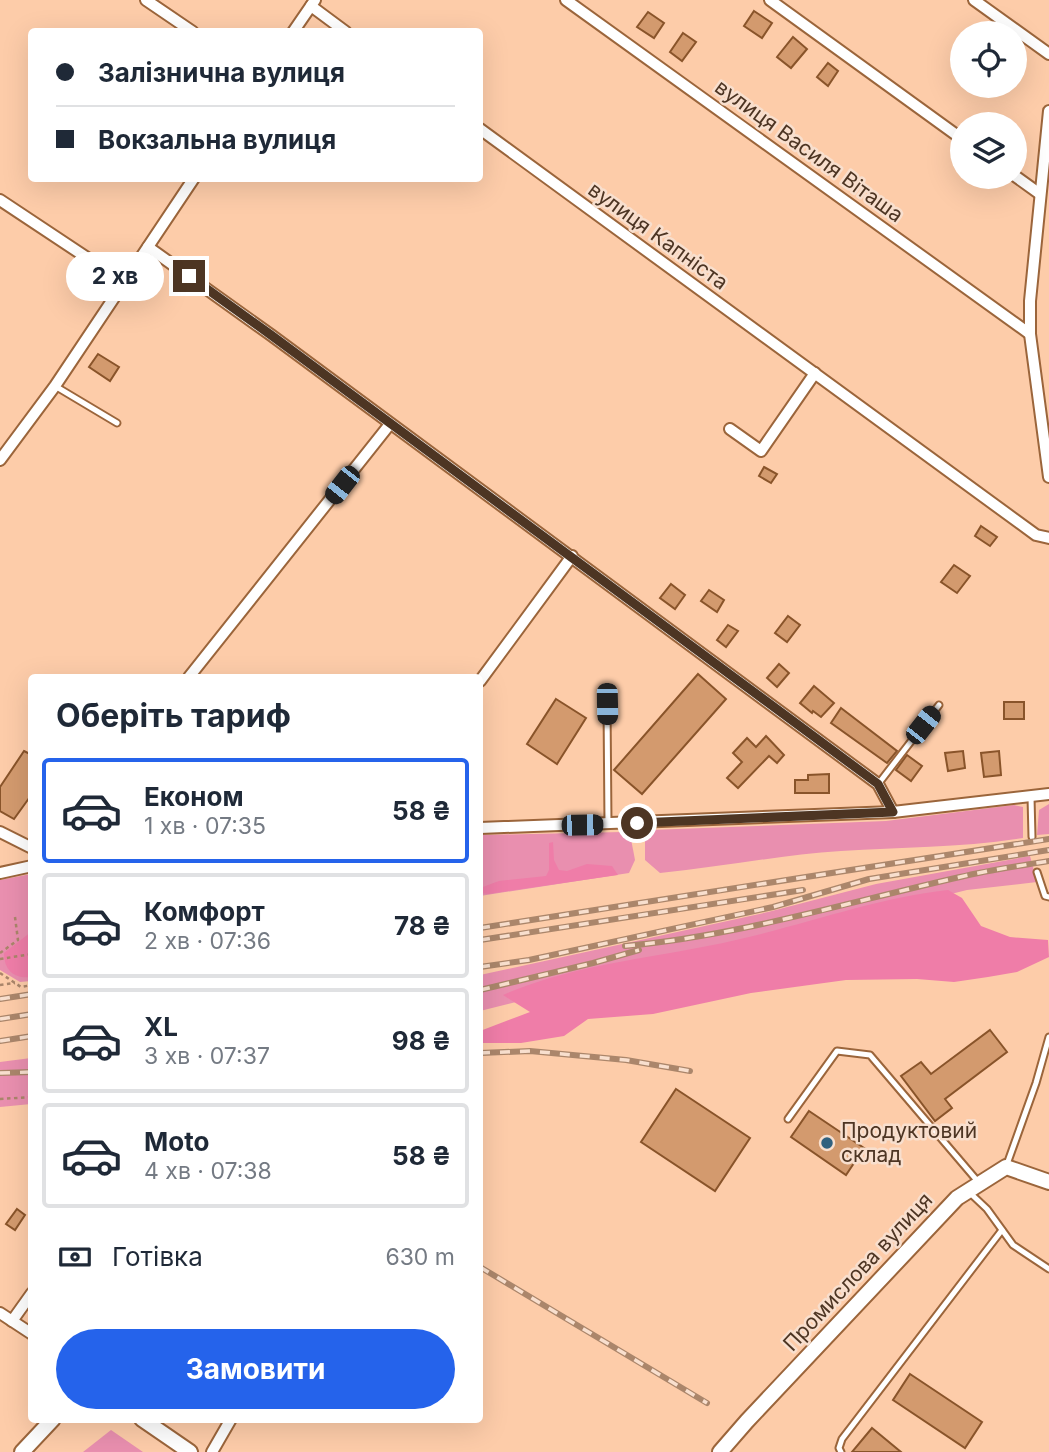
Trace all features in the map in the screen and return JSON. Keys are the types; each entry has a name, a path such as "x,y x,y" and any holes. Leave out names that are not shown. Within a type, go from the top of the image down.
{"street":[{"path":"146,0 186,28"},
{"name":"вулиця Василя Віташа","path":"566,0 1030,334"},
{"path":"770,0 950,130"},
{"path":"974,0 1049,54"},
{"path":"296,28 313,3 341,28"},
{"path":"1049,111 1030,302 1030,334 1049,477"},
{"name":"вулиця Капніста","path":"483,131 1036,535 1049,538"},
{"path":"0,460 55,386 191,182"},
{"path":"1027,185 1040,194"},
{"path":"0,200 125,283"},
{"path":"148,247 572,556 878,784 893,812"},
{"path":"730,429 761,451 815,373"},
{"path":"191,674 390,424"},
{"path":"483,677 572,556"},
{"path":"483,828 893,812 1049,794"},
{"path":"0,832 28,846"},
{"path":"0,873 28,867"},
{"path":"1006,1167 1049,1182"},
{"name":"Промислова вулиця","path":"720,1452 957,1198 1006,1167"},
{"path":"12,1321 28,1299"},
{"path":"0,1312 28,1331"},
{"path":"22,1452 49,1423"},
{"path":"148,1423 190,1452"},
{"path":"212,1452 229,1423"}],"lane":[{"path":"55,386 117,423"},
{"path":"607,704 608,824"},
{"path":"878,784 939,705"},
{"path":"1031,797 1032,837"},
{"path":"1037,872 1045,895 1049,897"},
{"path":"1006,1167 1036,1083 1049,1037"},
{"path":"788,1119 837,1051 870,1055 974,1187 1013,1245 1049,1269"},
{"path":"841,1452 839,1448 842,1438 1002,1230"}],"path":[{"path":"0,953 18,940 15,917"},
{"path":"0,959 28,955"},
{"path":"0,973 21,987 28,986"},
{"path":"0,985 15,983"},
{"path":"0,1099 28,1097"}],"shaded area":[{"path":"1049,804 1049,834 1037,835 1039,810"},
{"path":"1014,805 1023,807 1023,838 818,853 660,873 645,860 645,832 650,830 886,821"},
{"path":"623,832 631,839 635,860 629,873 483,896 483,835"},
{"path":"553,842 554,860 559,870 567,871 587,864 612,866 618,875 483,893 483,887 499,881 546,876 549,870 549,843"},
{"path":"1030,856 1037,882 967,890 483,1010 483,974 768,912 876,884"},
{"path":"28,875 28,981 20,982 0,970 0,880"},
{"path":"948,890 962,898 981,926 1010,937 1048,940 1049,957 1017,972 988,977 954,982 917,979 846,980 751,993 653,1014 588,1019 564,1036 521,1043 483,1043 483,1030 530,1012 503,995 531,984 589,968 763,934 868,905"},
{"path":"28,934 28,977 15,975 8,969 4,953"},
{"path":"28,1058 28,1104 0,1107 0,1062"},
{"path":"111,1430 143,1452 83,1452"}],"building":[{"path":"754,11 772,23 762,38 744,26"},
{"path":"648,12 664,23 654,38 637,27"},
{"path":"683,33 696,42 682,61 670,52"},
{"path":"793,37 807,49 791,68 777,57"},
{"path":"828,63 838,71 828,86 817,77"},
{"path":"98,354 119,367 110,381 89,367"},
{"path":"764,467 777,474 771,483 759,476"},
{"path":"981,526 997,537 990,546 975,536"},
{"path":"954,565 970,576 957,593 941,582"},
{"path":"671,584 685,595 675,609 660,598"},
{"path":"709,590 724,600 717,612 701,601"},
{"path":"788,616 800,625 787,642 775,633"},
{"path":"728,625 738,631 726,647 717,640"},
{"path":"779,664 789,673 777,687 767,678"},
{"path":"698,674 726,699 642,794 614,770"},
{"path":"814,686 834,703 821,717 800,703"},
{"path":"556,699 586,718 557,764 527,744"},
{"path":"1004,702 1024,702 1024,719 1004,719"},
{"path":"841,708 897,751 887,763 831,723"},
{"path":"766,736 784,755 777,763 769,756 738,788 727,778 742,762 733,753 747,738 756,747"},
{"path":"24,751 28,753 28,800 14,819 0,811 0,787"},
{"path":"963,751 965,768 948,771 945,753"},
{"path":"999,751 1001,775 984,777 981,753"},
{"path":"907,755 922,766 911,781 896,770"},
{"path":"829,774 829,793 795,793 795,780 808,780 808,775"},
{"path":"990,1030 1007,1052 945,1099 952,1108 935,1121 901,1076 921,1062 931,1074"},
{"path":"676,1089 750,1138 715,1191 641,1142"},
{"name":"Продуктовий склад","path":"809,1111 864,1148 846,1175 791,1137"},
{"path":"17,1209 25,1215 15,1230 6,1224"},
{"path":"910,1374 982,1422 965,1448 893,1400"},
{"path":"872,1428 901,1452 852,1452"}],"railway":[{"path":"483,928 1049,839"},
{"path":"483,967 529,960 773,907 869,879 1049,850"},
{"path":"625,946 709,935 971,875 1049,861"},
{"path":"483,940 803,890"},
{"path":"483,989 639,950"},
{"path":"0,999 28,995"},
{"path":"0,1019 28,1015"},
{"path":"0,1041 28,1037"},
{"path":"483,1053 530,1051 626,1060 690,1071"},
{"path":"0,1073 28,1072"},
{"path":"483,1269 707,1403"}],"place":[{"name":"Продуктовий склад","path":"827,1143"}],"route":[{"path":"189,276 878,784 893,812 637,823"}]}
